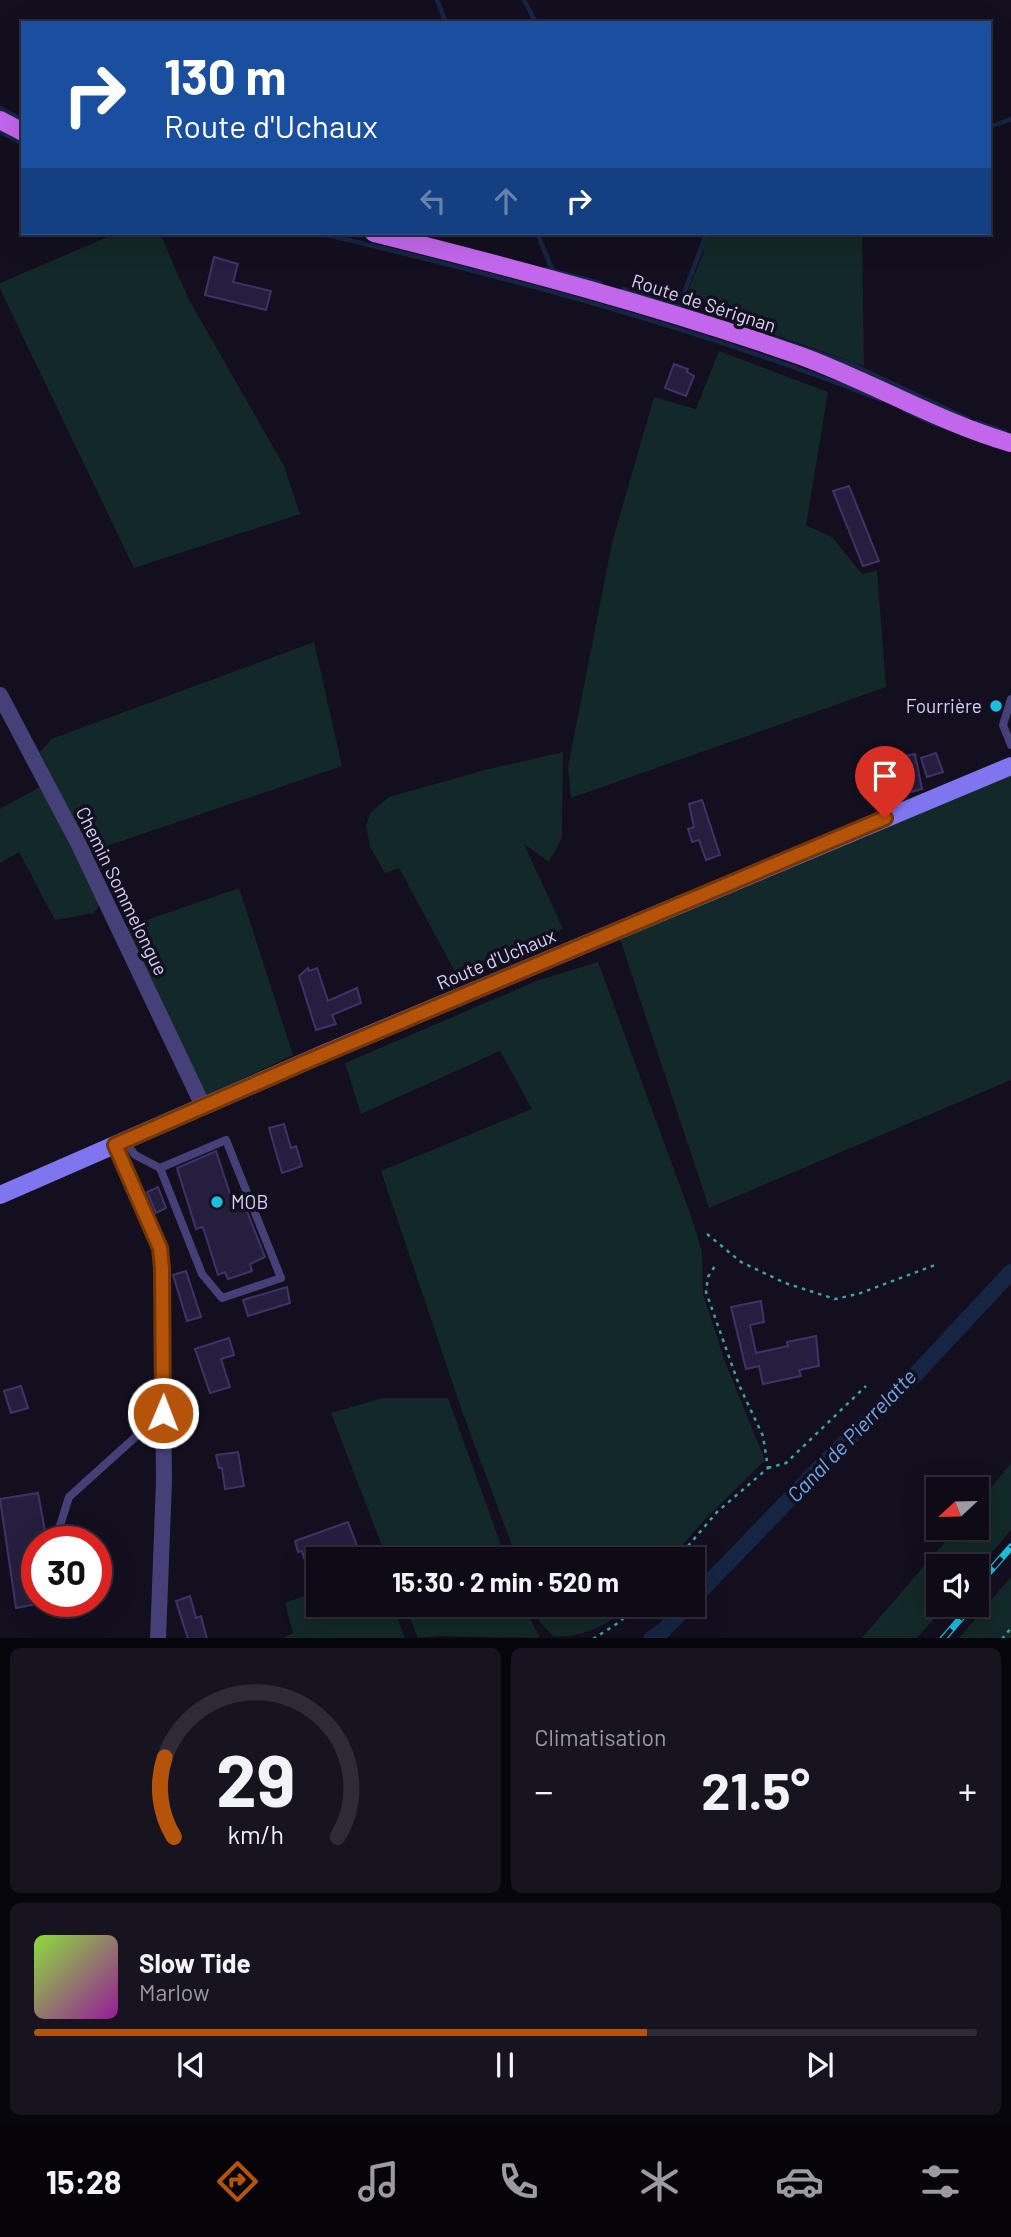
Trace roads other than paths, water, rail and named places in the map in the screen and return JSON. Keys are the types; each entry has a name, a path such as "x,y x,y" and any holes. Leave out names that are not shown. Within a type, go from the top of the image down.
{"main road":[{"path":"0,120 21,131"},
{"name":"Route de Sérignan","path":"382,235 612,295 800,356 848,374 961,426 1011,443"},
{"name":"Route d'Uchaux","path":"0,1195 1011,766"}],"street":[{"name":"Chemin Sommelongue","path":"0,695 79,845 203,1107"},
{"path":"120,1143 160,1248 162,1268 163,1507 158,1638"}],"lane":[{"path":"1011,699 1003,725 1011,745"},
{"path":"120,1143 135,1155 160,1168 202,1274 222,1298 281,1278 226,1140 160,1168"},
{"path":"60,1526 69,1497 163,1413"}],"waterway":[{"path":"437,0 445,21"},
{"path":"524,0 535,21"},
{"path":"0,108 21,119"},
{"path":"991,126 1011,119"},
{"path":"0,132 21,143"},
{"path":"327,235 462,268 674,327 881,400"},
{"path":"538,235 553,271"},
{"path":"679,306 706,235"},
{"path":"546,269 600,283"},
{"path":"623,289 851,364 968,419"},
{"path":"904,410 937,425"},
{"path":"976,422 1005,432"},
{"name":"Canal de Pierrelatte","path":"705,1587 828,1459 914,1376 1011,1272"},
{"name":"Canal de Pierrelatte","path":"653,1638 676,1617"}],"railway":[{"path":"989,1572 1011,1547"},
{"path":"944,1638 962,1617"}],"place":[{"name":"Fourrière","path":"996,706"},
{"name":"MOB","path":"217,1202"}]}
